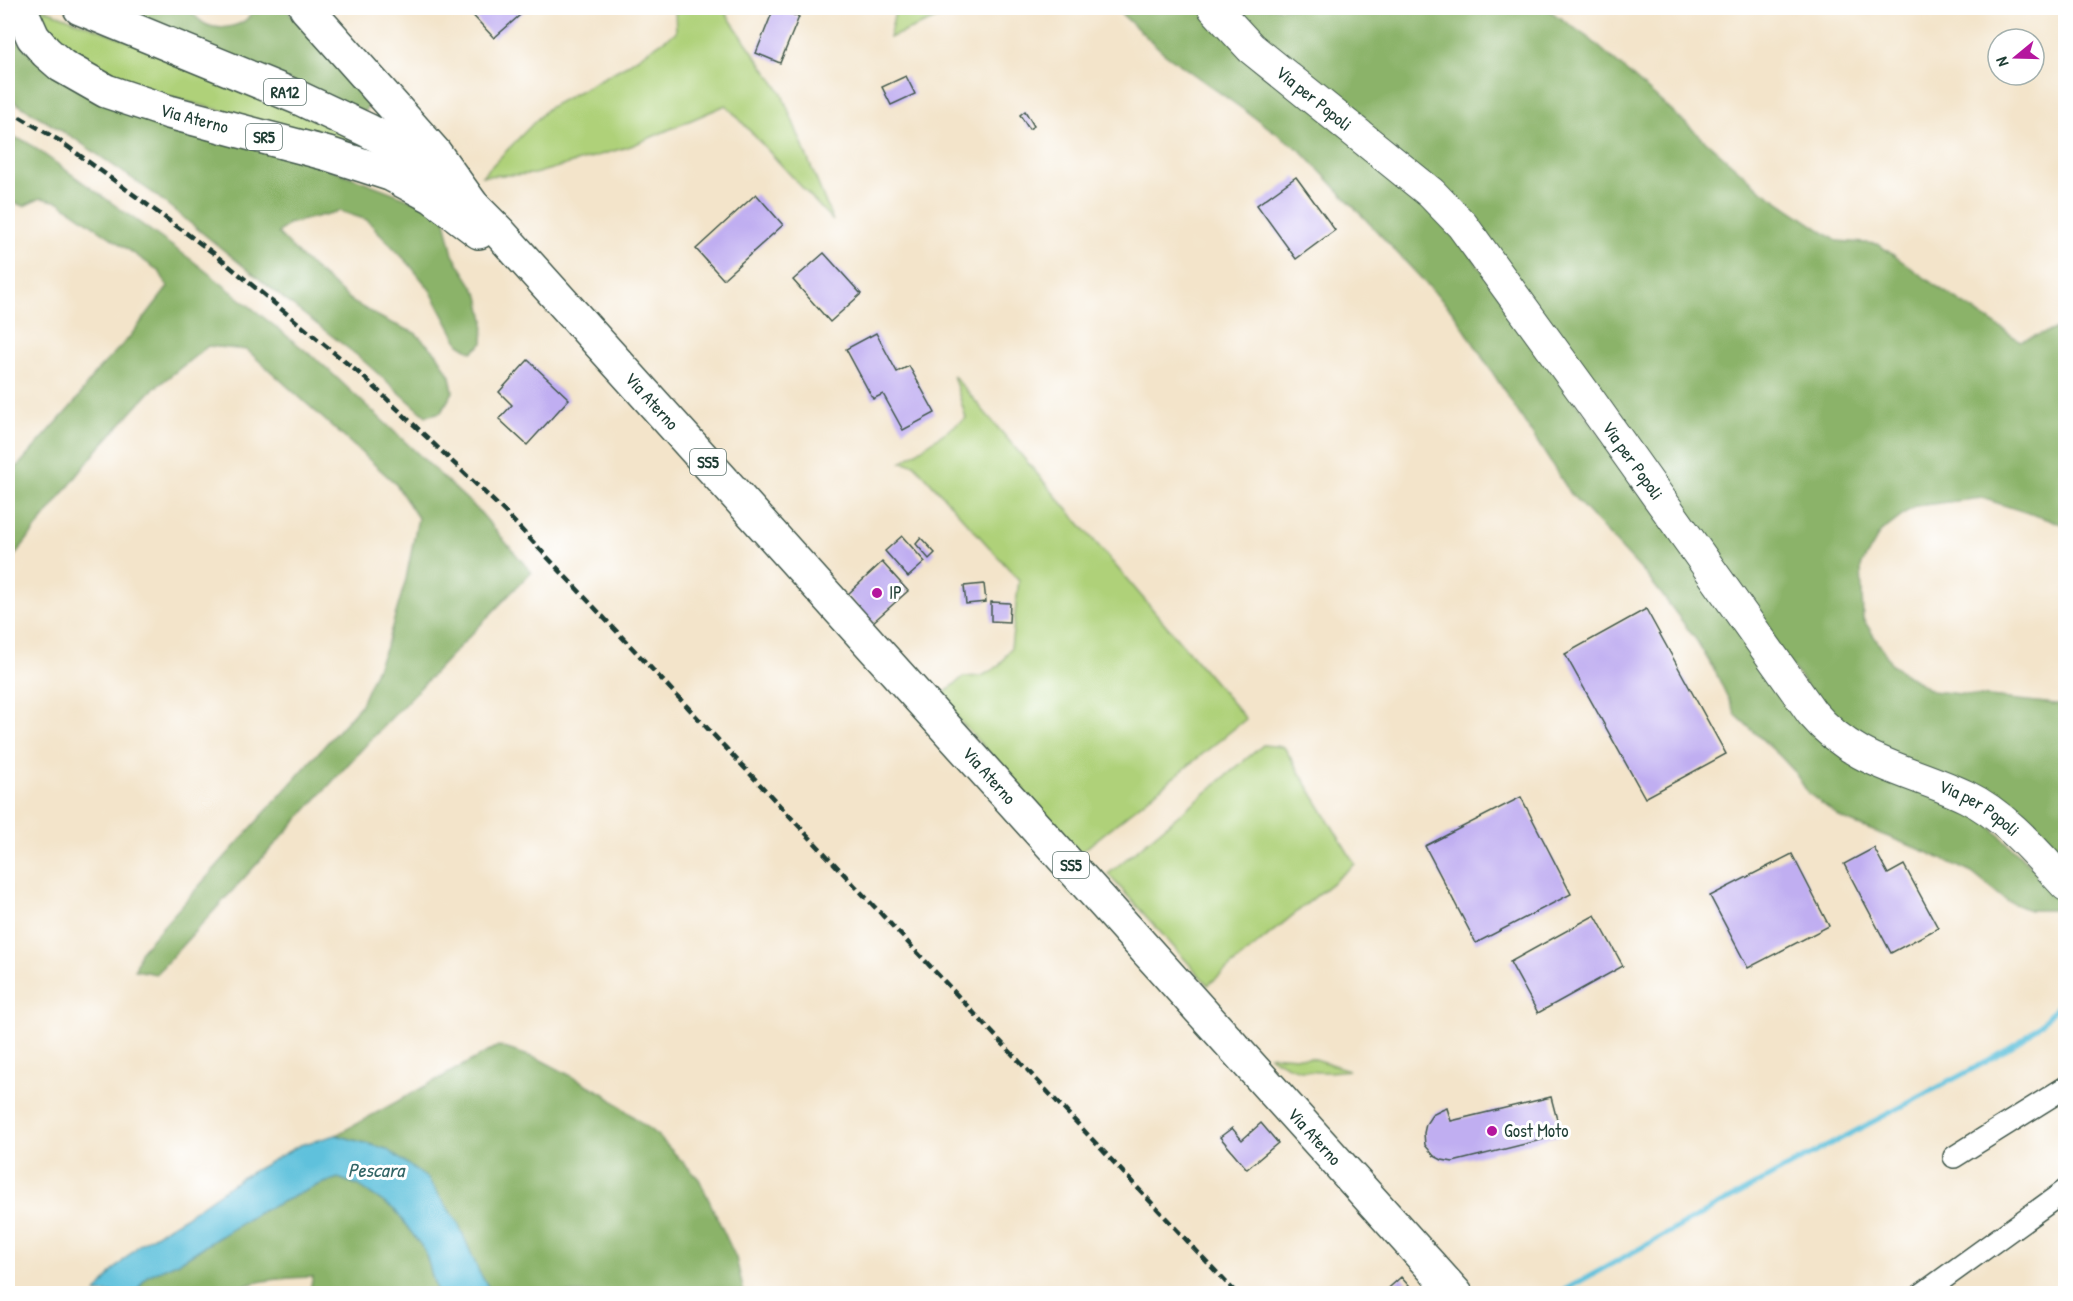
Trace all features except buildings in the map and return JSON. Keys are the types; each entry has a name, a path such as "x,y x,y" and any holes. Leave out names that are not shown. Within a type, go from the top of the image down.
{"main road":[{"name":"Via Aterno","path":"20,8 33,37 46,52 62,66 106,91 169,112 328,154 390,174 433,197 501,248 521,256"},
{"name":"RA12","path":"80,8 278,89 367,130 419,161 473,206"},
{"name":"Via Aterno","path":"306,8 435,153 473,206 521,256 1456,1293"},
{"name":"Via per Popoli","path":"1214,8 1251,48 1431,193 1462,225 1799,696 1825,729 1844,744 1875,761 1967,797 1985,808 2003,822 2066,885"}],"street":[{"path":"1954,1156 2066,1087"},
{"path":"1922,1293 2066,1190"}],"green space":[{"path":"35,8 41,8 137,44 350,135 350,144 107,81 54,43"},
{"path":"115,8 186,8 205,24 226,27 241,23 254,8 285,8 365,91 368,106 364,112"},
{"path":"675,8 722,8 781,92 833,221 726,105 631,146 534,174 482,176 548,108 625,66 676,32"},
{"path":"896,8 963,8 889,38"},
{"path":"1115,8 1203,8 1454,232 1785,692 1980,816 2058,893 2054,910 2029,910 2007,901 1972,873 1929,853 1843,819 1808,793 1794,771 1736,715 1716,673 1697,641 1663,596 1571,494 1454,313 1300,150 1164,53"},
{"path":"1227,8 1546,8 1590,39 1760,189 1837,241 1878,244 1936,286 2020,341 2065,326 2065,525 1982,498 1915,506 1880,533 1861,566 1863,619 1893,666 1932,691 2065,705 2065,871 1832,722 1563,347"},
{"path":"8,32 38,60 443,212 453,255 479,296 484,320 483,343 472,352 459,344 430,290 410,265 367,220 340,211 288,224 278,233 302,258 354,303 415,333 437,354 450,376 453,392 441,412 426,416 358,356 153,193 75,139 8,98"},
{"path":"8,136 25,141 193,261 322,364 480,512 531,572 375,735 156,974 135,970 140,952 360,706 386,647 406,579 418,518 395,483 247,350 208,346 150,392 98,449 8,564 8,477 76,401 94,374 128,339 168,287 159,271 59,202 41,198 24,206 8,201"},
{"path":"953,375 1246,719 1080,853 939,698 963,677 982,676 999,666 1011,648 1019,580 914,464 902,462 966,418"},
{"path":"1263,745 1284,747 1355,864 1208,985 1108,874"},
{"path":"498,1046 541,1060 603,1093 658,1136 699,1179 736,1258 744,1293 492,1293 479,1272 458,1223 386,1149 336,1135"},
{"path":"1269,1055 1311,1058 1349,1070 1307,1071 1288,1066"},
{"path":"338,1178 358,1185 395,1210 425,1251 437,1293 309,1293 313,1277 258,1282 228,1293 135,1294 147,1276 181,1261 256,1214"}],"water":[{"name":"Pescara","path":"336,1135 386,1149 428,1179 458,1223 479,1272 492,1293 437,1293 425,1251 395,1210 358,1185 338,1178 256,1214 181,1261 147,1276 135,1293 96,1293 114,1270 140,1244 185,1217 241,1178 300,1145"}],"waterway":[{"path":"1557,1294 1795,1163 1984,1063 2023,1039 2040,1025 2066,997"}],"railway":[{"path":"8,110 60,141 212,252 366,379 504,511 1237,1294"}],"place":[{"name":"IP","path":"877,593"},
{"name":"Gost Moto","path":"1492,1131"}]}
